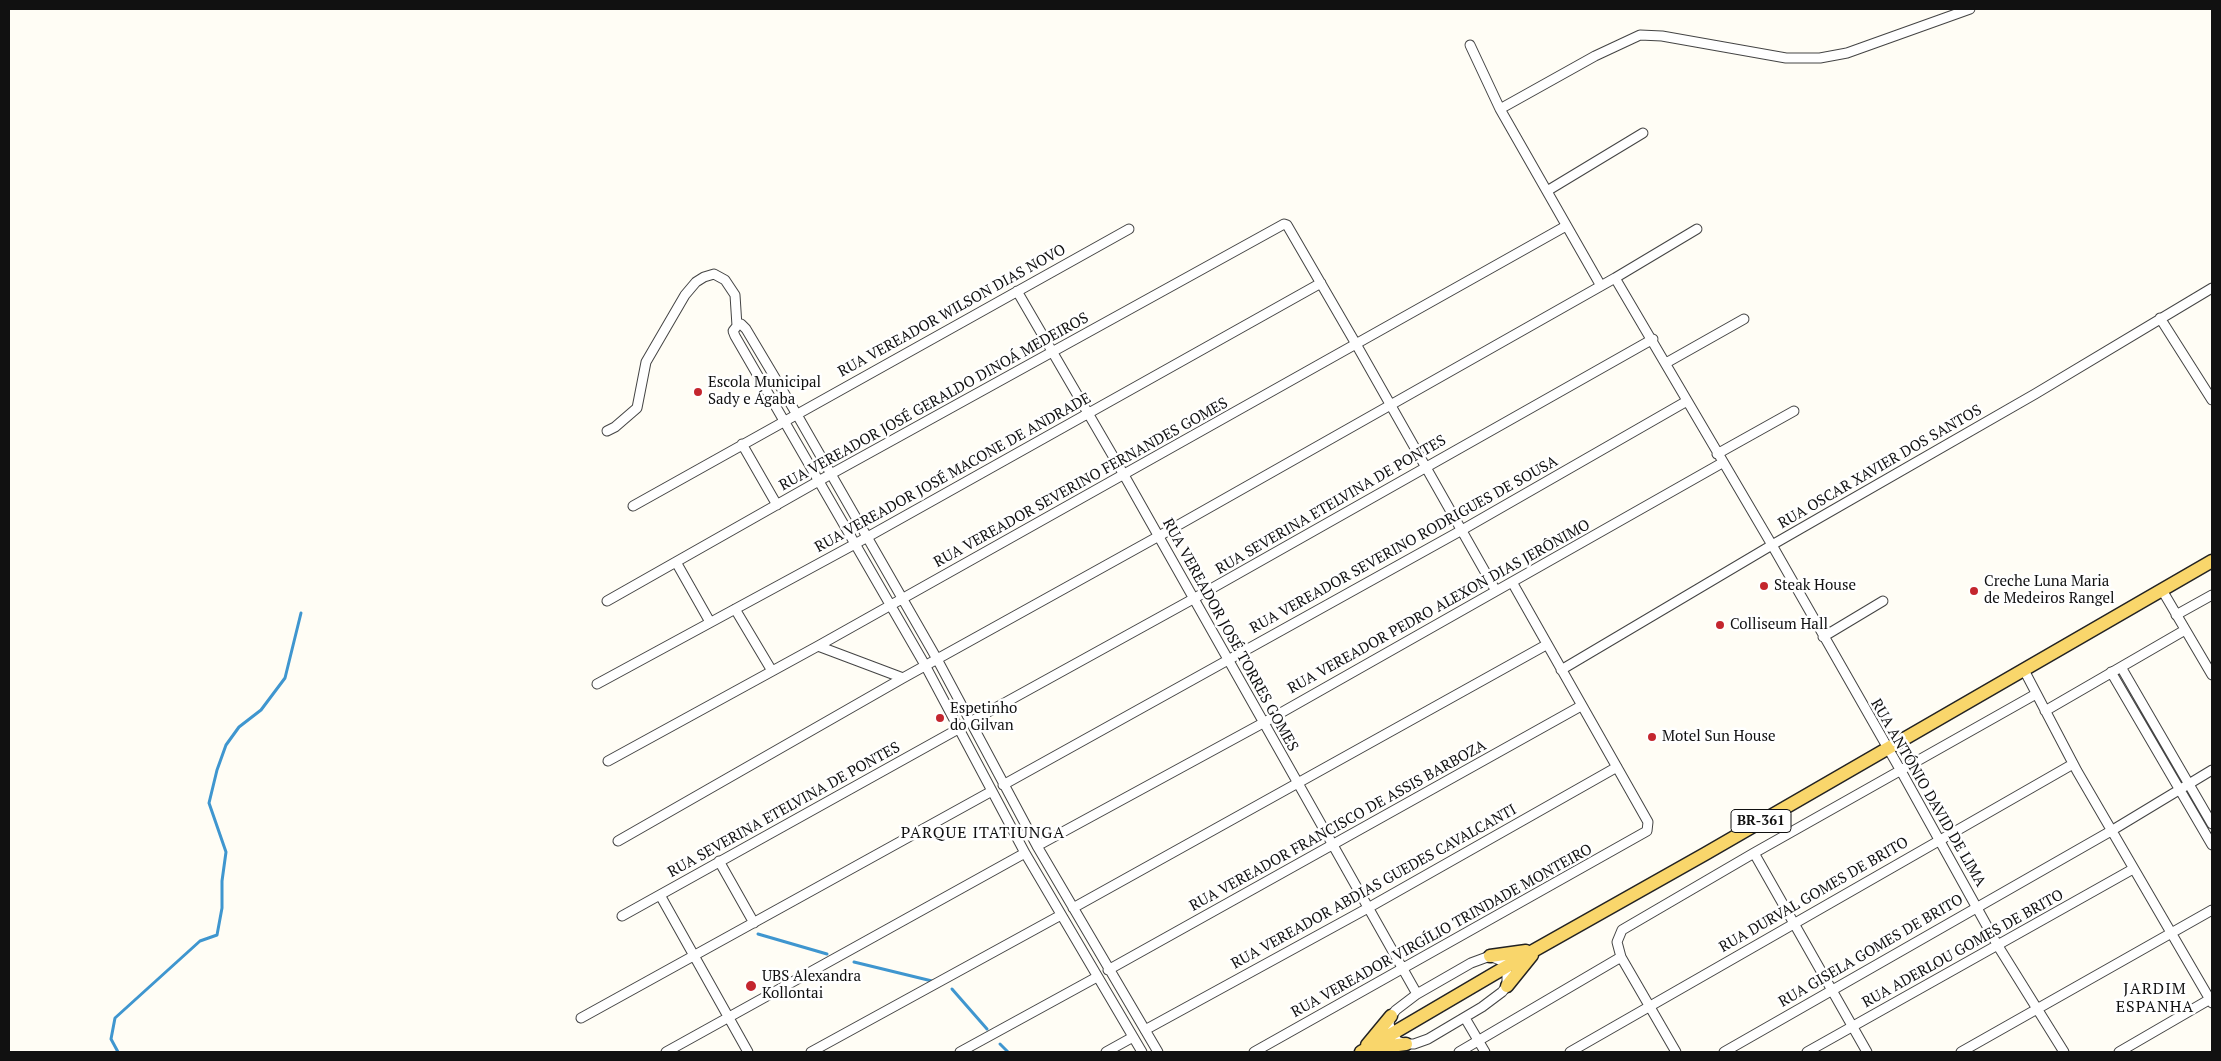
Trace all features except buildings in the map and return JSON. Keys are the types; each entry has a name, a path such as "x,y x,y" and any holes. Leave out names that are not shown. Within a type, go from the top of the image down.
{"main road":[{"name":"BR-361","path":"1364,1051 1535,950 2212,560"},
{"path":"1490,956 1535,950"},
{"path":"1506,986 1535,950"},
{"path":"1364,1051 1390,1016"},
{"path":"1364,1051 1406,1044"}],"street":[{"path":"1500,109 1601,53 1640,35 1662,36 1786,58 1820,58 1836,55 1970,9"},
{"path":"1470,45 1500,109 1601,286"},
{"path":"1546,192 1643,133"},
{"name":"RUA VEREADOR JOSÉ GERALDO DINOÁ MEDEIROS","path":"607,601 831,474 1054,352 1274,228 1287,225 1321,283"},
{"name":"RUA VEREADOR SEVERINO FERNANDES GOMES","path":"608,761 818,646 1566,226"},
{"name":"RUA VEREADOR WILSON DIAS NOVO","path":"632,506 1129,229"},
{"path":"618,841 903,678 1601,286 1697,229"},
{"path":"607,431 615,427 637,408 646,362 685,295 696,282 714,274 725,280 732,287 735,295 737,326"},
{"name":"RUA ANTÓNIO DAVID DE LIMA","path":"1615,278 1772,545 1998,946 2064,1052"},
{"path":"1321,283 1496,591"},
{"name":"RUA VEREADOR JOSÉ MACONE DE ANDRADE","path":"597,684 855,544 1321,283"},
{"name":"RUA OSCAR XAVIER DOS SANTOS","path":"1561,670 1772,545 2035,394 2212,288"},
{"name":"RUA VEREADOR JOSÉ TORRES GOMES","path":"1017,291 1124,474 1417,994"},
{"path":"2160,318 2212,400"},
{"path":"1666,363 1744,319"},
{"path":"1142,1052 1025,853 960,728 735,336 733,330 737,326 741,324 746,329 796,413 937,659 1037,846 1108,970 1158,1052"},
{"name":"RUA SEVERINA ETELVINA DE PONTES","path":"970,722 1193,599 1652,339"},
{"name":"RUA VEREADOR SEVERINO RODRIGUES DE SOUSA","path":"1003,785 1462,530 1687,401"},
{"path":"1717,454 1794,411"},
{"path":"742,444 777,505"},
{"name":"RUA VEREADOR PEDRO ALEXON DIAS JERÔNIMO","path":"1037,846 1263,722 1722,462"},
{"path":"676,562 710,622"},
{"path":"1512,582 1616,767"},
{"path":"2162,590 2212,674"},
{"path":"2176,615 2212,595"},
{"path":"1823,637 1883,600"},
{"path":"735,609 772,671"},
{"path":"2045,711 2185,630"},
{"path":"1073,908 1546,645"},
{"path":"818,646 903,678"},
{"path":"2121,667 2212,824"},
{"path":"2024,670 2073,764 2211,1000 2118,1052"},
{"path":"2111,672 2212,845"},
{"path":"1676,1052 1621,957 1617,942 1622,930 1754,853 2036,694"},
{"name":"RUA VEREADOR FRANCISCO DE ASSIS BARBOZA","path":"1108,970 1581,706"},
{"name":"RUA SEVERINA ETELVINA DE PONTES","path":"622,916 960,728"},
{"name":"RUA DURVAL GOMES DE BRITO","path":"1570,1052 1649,1005 2073,764"},
{"name":"RUA VEREADOR VIRGÍLIO TRINDADE MONTEIRO","path":"1254,1052 1643,834 1647,830 1648,822 1616,767"},
{"name":"RUA VEREADOR ABDIAS GUEDES CAVALCANTI","path":"1145,1030 1368,908 1616,767"},
{"name":"RUA GISELA GOMES DE BRITO","path":"1724,1052 1831,989 2111,831 2212,770"},
{"path":"581,1018 992,791"},
{"path":"666,1052 1025,853"},
{"path":"1754,853 1867,1052"},
{"path":"720,861 754,923"},
{"name":"RUA ADERLOU GOMES DE BRITO","path":"1807,1052 2133,869"},
{"path":"660,894 748,1052"},
{"path":"1961,1052 2212,910"},
{"path":"810,1052 1061,915"},
{"path":"1490,956 1502,962 1506,967 1508,972 1506,986 1482,1008 1465,1018 1421,1042 1406,1044 1397,1041 1392,1034 1390,1016 1401,1005 1417,994 1471,963 1490,956"},
{"path":"1458,1052 1621,957"},
{"path":"960,1052 1097,977"},
{"path":"1465,1018 1484,1052"},
{"path":"1106,1052 1133,1037"}],"waterway":[{"path":"118,1052 111,1039 115,1018 200,941 217,935 222,908 222,881 226,852 209,803 217,770 226,745 239,727 261,710 285,678 301,613"},
{"path":"758,934 827,954"},
{"path":"854,962 932,981"},
{"path":"952,989 987,1029"},
{"path":"1000,1044 1008,1052"}],"place":[{"name":"Escola Municipal Sady e Ágaba","path":"698,392"},
{"name":"Steak House","path":"1764,586"},
{"name":"Creche Luna Maria de Medeiros Rangel","path":"1974,591"},
{"name":"Colliseum Hall","path":"1720,625"},
{"name":"Espetinho do Gilvan","path":"940,718"},
{"name":"Motel Sun House","path":"1652,737"},
{"name":"UBS Alexandra Kollontai","path":"751,986"}],"district":[{"name":"PARQUE ITATIUNGA","path":"983,833"},
{"name":"JARDIM ESPANHA","path":"2155,998"}]}
